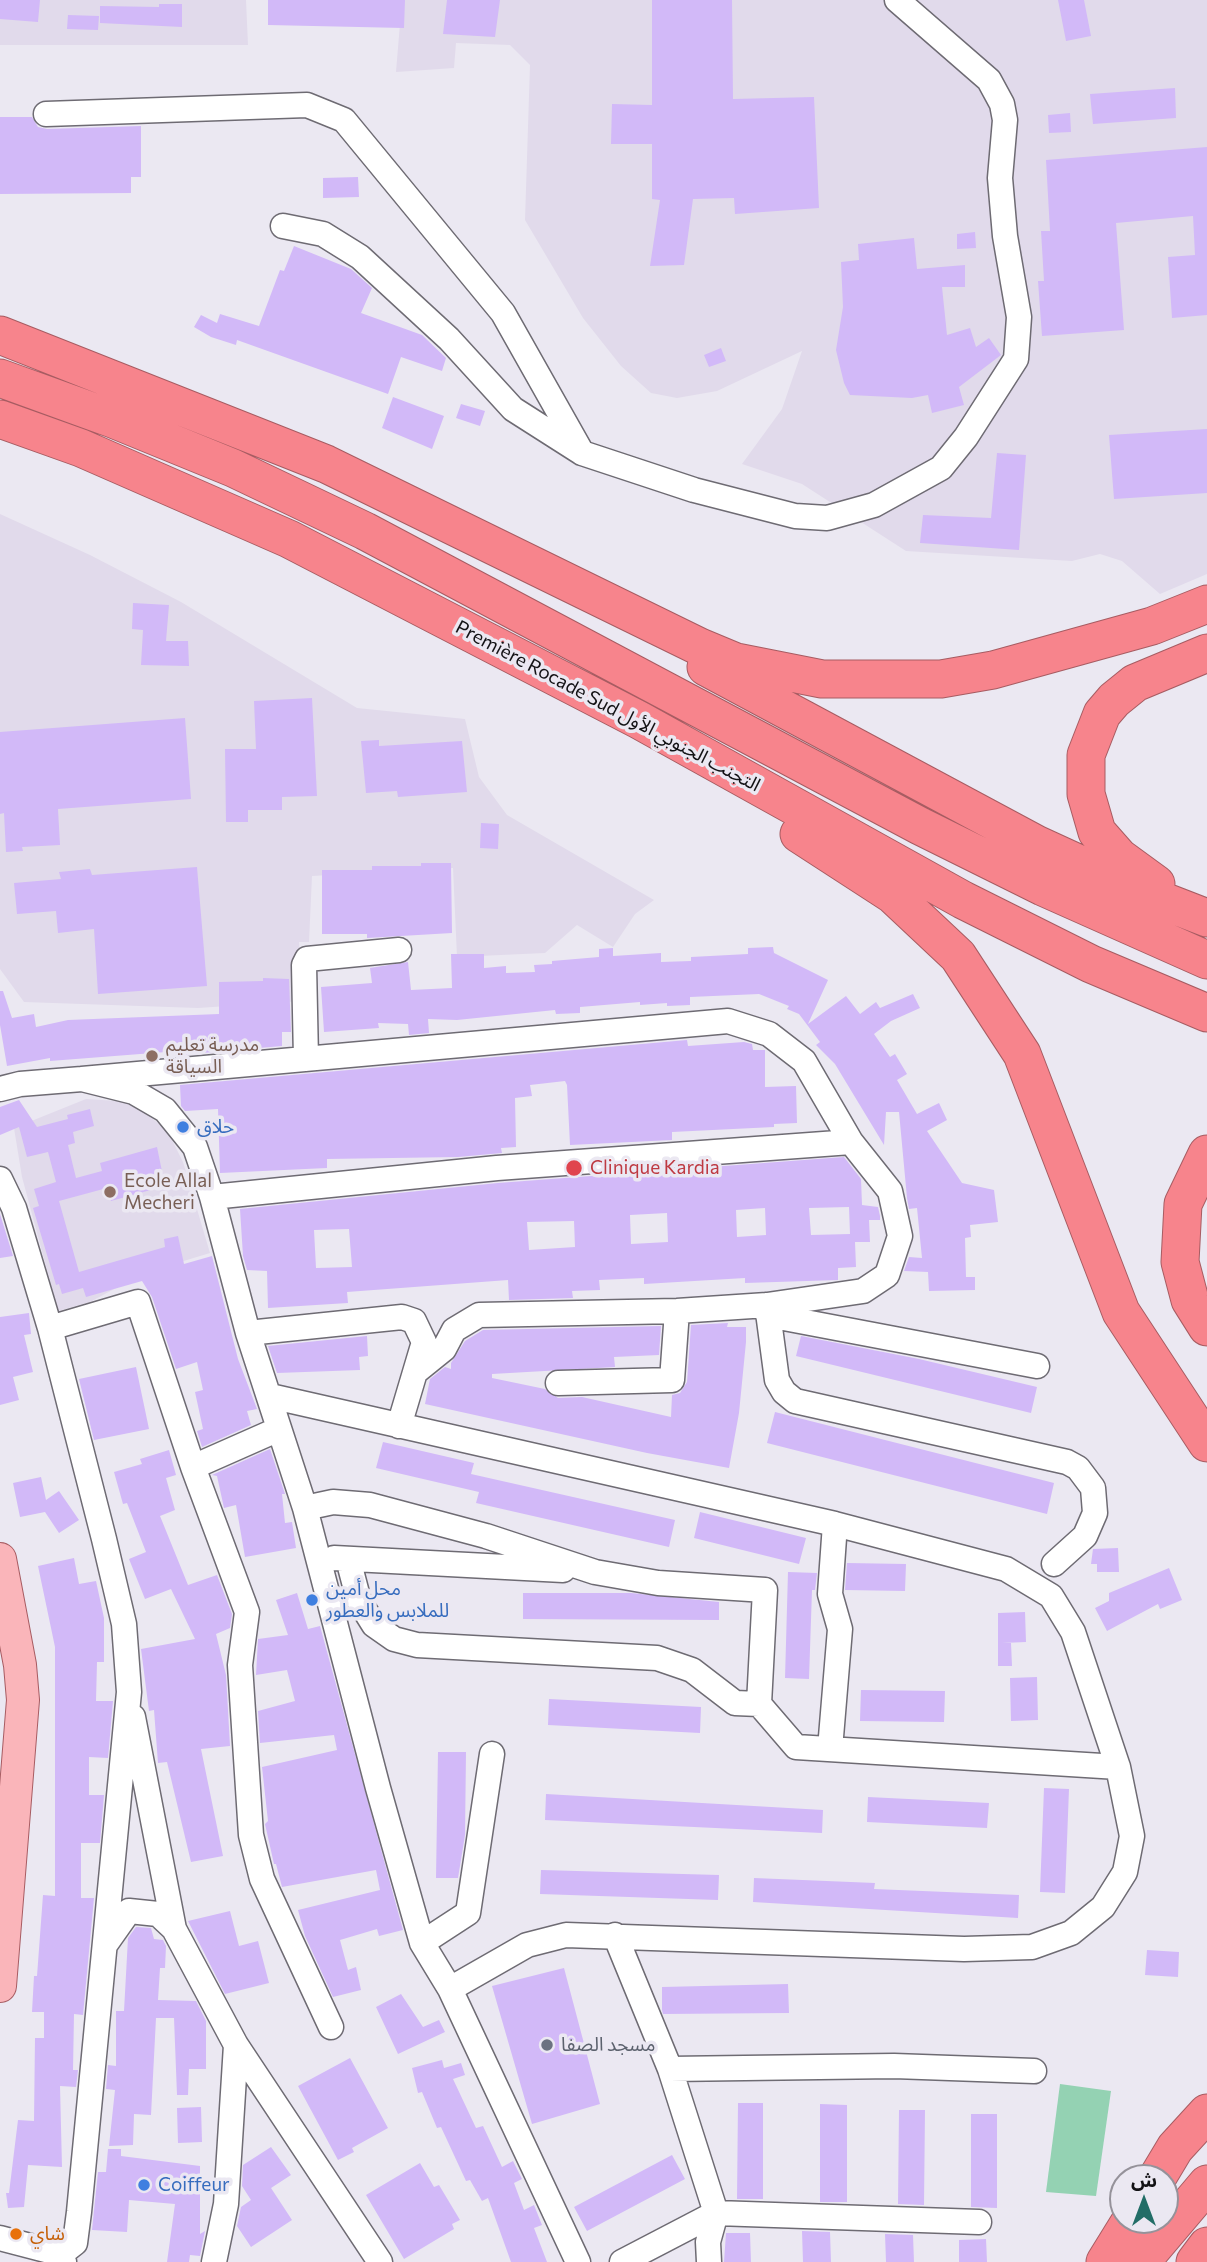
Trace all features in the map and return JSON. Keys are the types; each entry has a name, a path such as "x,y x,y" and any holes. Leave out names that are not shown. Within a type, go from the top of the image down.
{"highway":[{"path":"0,335 326,464 736,662 822,679 941,679 993,670 1152,626 1207,604"},
{"name":"Première Rocade Sud التجنب الجنوبي الأول","path":"0,378 113,419 233,468 365,531 919,825 1067,898 1207,960"},
{"name":"Première Rocade Sud التجنب الجنوبي الأول","path":"0,419 107,459 289,539 639,720 963,900 1091,964 1207,1013"},
{"path":"463,532 831,736 1014,832 1145,894 1205,917"},
{"path":"1205,917 1119,857 1097,832 1086,794 1085,776 1093,732 1114,700 1135,683 1207,653"},
{"path":"639,720 805,838 893,895 958,956 1022,1055 1121,1312 1207,1443"},
{"path":"1207,1154 1183,1204 1180,1262 1190,1300 1207,1327"},
{"path":"1121,1312 1207,1407"},
{"path":"1166,2163 1207,2111"},
{"path":"1141,2262 1207,2184"},
{"path":"1105,2262 1122,2234"},
{"path":"1195,2262 1207,2246"}],"main road":[{"path":"0,1559 20,1665 23,1700 0,1986"}],"street":[{"path":"283,226 323,234 360,257 449,339 513,410 582,453 743,503 795,516 827,519 874,505 941,468 966,438 1016,359 1019,317 1005,236 1000,178 1006,120 1002,104 989,80 897,0"},
{"path":"46,114 307,105 344,120 503,313 582,453"},
{"path":"306,1059 304,965 307,959 400,950"},
{"path":"0,1089 20,1084 728,1021 769,1034 804,1061 851,1142 890,1191 900,1236 887,1275 863,1291 767,1310 479,1315 454,1330 444,1349 418,1370"},
{"path":"82,1079 134,1092 165,1110 195,1147 212,1197 248,1333 305,1508 378,1788 422,1943 450,1989 578,2262"},
{"path":"212,1197 497,1168 851,1142"},
{"path":"0,1179 14,1208 50,1328 124,1624 128,1692 174,1929 236,2045 380,2262"},
{"path":"50,1328 138,1302 193,1467 247,1612 240,1665 251,1835 262,1879 331,2027"},
{"path":"767,1310 1037,1366"},
{"path":"767,1310 777,1380 784,1392 795,1401 1067,1462 1078,1468 1093,1488 1095,1513 1085,1536 1054,1564"},
{"path":"558,1382 672,1381 677,1311"},
{"path":"248,1333 402,1317 414,1321 424,1342 400,1426"},
{"path":"270,1396 835,1524 1006,1569 1051,1596 1073,1632 1118,1767 1132,1836 1125,1872 1103,1908 1071,1933 1032,1947 964,1949 615,1935 566,1936 527,1945 450,1989"},
{"path":"193,1467 279,1429"},
{"path":"305,1508 332,1502 370,1505 486,1536 595,1572"},
{"path":"830,1749 840,1629 830,1594 835,1524"},
{"path":"318,1557 595,1572 657,1583 765,1590 759,1704 796,1747 1118,1767"},
{"path":"348,1559 359,1601 374,1625 394,1639 417,1645 657,1658 692,1670 735,1703 759,1704"},
{"path":"0,2238 63,2258 75,2243 128,1692"},
{"path":"422,1943 468,1913 492,1754"},
{"path":"105,1945 130,1911 158,1914 174,1929"},
{"path":"615,1935 670,2069 716,2213 708,2242 709,2262"},
{"path":"214,2262 226,2204 236,2045"},
{"path":"670,2069 894,2066 1034,2071"},
{"path":"622,2262 716,2213 979,2222"}],"shaded area":[{"path":"0,0 246,0 248,45 0,45"},
{"path":"402,0 1207,0 1207,574 1160,594 1122,561 1100,554 1072,561 906,551 802,484 742,464 782,409 802,351 717,391 677,398 651,393 621,366 583,318 525,220 530,65 510,45 456,43 454,68 396,72"},
{"path":"0,514 90,555 181,602 357,708 465,719 479,777 507,815 654,900 635,914 613,947 577,925 545,953 457,957 453,868 312,876 309,942 299,942 301,1001 198,1008 24,1002 0,969"},
{"name":"Ecole Allal Mecheri","path":"86,1099 133,1102 168,1132 183,1162 210,1253 144,1273 90,1302 58,1311 22,1177 14,1128"}],"green space":[{"path":"1060,2084 1111,2091 1096,2196 1046,2192"}],"building":[{"path":"0,0 40,0 38,22 0,19"},
{"path":"268,0 405,0 404,28 268,25"},
{"path":"447,0 500,0 495,37 443,34"},
{"path":"652,0 732,0 733,99 814,97 819,208 735,214 734,198 693,199 684,265 650,266 660,200 652,199 652,144 611,144 612,104 652,105"},
{"path":"1058,0 1084,0 1091,36 1066,41"},
{"path":"159,4 182,4 182,27 100,23 100,6 159,7"},
{"path":"68,15 99,16 98,30 67,29"},
{"path":"1175,88 1176,118 1093,124 1090,94"},
{"path":"1070,113 1071,132 1049,133 1048,115"},
{"path":"0,117 32,117 38,127 47,129 141,126 141,177 131,177 131,193 0,194"},
{"path":"1207,147 1207,315 1172,318 1168,257 1195,255 1193,216 1116,223 1124,330 1042,336 1038,281 1044,281 1041,231 1050,231 1046,160"},
{"path":"358,177 359,197 323,198 323,178"},
{"path":"975,232 976,248 957,249 957,234"},
{"path":"914,238 917,269 965,265 965,287 942,287 947,335 970,328 976,347 989,338 1001,355 959,387 964,405 932,413 928,395 912,398 850,395 844,383 836,350 843,307 841,262 859,260 858,244"},
{"path":"294,246 351,269 372,288 361,313 422,335 446,358 442,371 401,357 388,394 237,340 236,345 211,337 194,327 201,315 217,323 220,314 259,326 280,270 284,271"},
{"path":"721,348 726,361 709,367 704,355"},
{"path":"393,397 444,416 432,449 382,428"},
{"path":"461,404 485,411 480,426 456,418"},
{"path":"1207,429 1207,493 1114,499 1109,435"},
{"path":"997,453 1026,455 1019,550 920,543 923,515 991,518"},
{"path":"133,603 169,605 166,641 188,641 189,666 141,665 143,630 132,629"},
{"path":"312,698 317,796 282,797 282,810 248,810 248,822 226,822 225,749 256,749 254,701"},
{"path":"185,718 191,799 58,809 60,845 22,847 23,851 6,852 4,813 0,814 0,732"},
{"path":"379,740 379,746 462,741 467,792 398,797 397,791 366,793 361,741"},
{"path":"481,823 499,824 498,849 480,848"},
{"path":"421,863 451,863 452,933 367,938 367,934 322,934 322,870 372,870 372,866 421,866"},
{"path":"197,867 207,986 98,994 94,929 58,933 56,911 17,914 14,883 61,879 59,872 90,869 92,875"},
{"path":"773,947 774,953 828,980 808,1024 846,996 860,1014 876,1002 880,1008 913,994 920,1008 891,1021 874,1034 890,1057 895,1054 907,1074 897,1080 917,1114 939,1103 947,1120 927,1131 962,1183 994,1190 998,1222 970,1225 971,1237 965,1238 966,1277 975,1277 975,1290 929,1291 928,1272 904,1271 909,1257 922,1258 917,1208 909,1209 907,1198 899,1112 886,1112 884,1145 835,1064 816,1045 820,1042 799,1014 787,1009 789,1006 759,994 690,997 690,1005 640,1005 640,1002 580,1007 580,1013 556,1014 555,1010 457,1020 428,1019 429,1033 409,1035 408,1024 378,1023 379,1028 324,1032 321,987 372,983 370,968 408,962 411,990 452,988 451,954 484,954 484,968 506,966 506,973 535,972 534,965 552,964 552,961 599,957 599,949 613,948 613,956 661,953 661,962 691,961 691,957 748,954 748,948"},
{"path":"263,978 289,979 291,1032 282,1032 282,1046 179,1055 179,1051 50,1061 50,1058 7,1066 0,1025 0,991 3,991 12,1018 34,1014 36,1027 68,1020 219,1014 219,982 263,981"},
{"path":"687,1040 688,1046 744,1042 752,1044 753,1050 765,1050 765,1087 796,1086 797,1123 774,1124 774,1127 672,1132 672,1140 570,1145 565,1081 530,1085 532,1096 515,1098 516,1147 501,1148 502,1153 458,1157 327,1159 327,1168 220,1173 218,1109 185,1111 181,1106 180,1085"},
{"path":"19,1100 37,1127 68,1119 67,1115 90,1109 94,1126 73,1132 75,1143 68,1145 76,1178 102,1171 100,1163 157,1147 165,1186 111,1201 107,1188 59,1201 79,1272 165,1247 164,1239 178,1236 184,1264 212,1256 238,1359 257,1409 247,1411 251,1425 202,1447 197,1431 203,1429 195,1392 203,1390 197,1362 176,1369 152,1297 142,1281 86,1297 83,1288 62,1294 59,1284 56,1285 33,1208 39,1206 34,1189 56,1182 48,1152 27,1157 19,1127 0,1135 0,1107"},
{"path":"844,1157 861,1179 862,1205 878,1207 880,1220 869,1220 870,1242 855,1242 856,1267 838,1268 838,1280 745,1283 745,1278 644,1284 644,1278 599,1280 600,1290 572,1291 573,1298 509,1300 508,1280 347,1292 348,1303 268,1308 267,1271 247,1270 243,1256 240,1209 498,1183","holes":["849,1207 850,1234 811,1235 809,1208","765,1208 766,1235 737,1237 736,1210","667,1213 668,1242 631,1244 630,1215","574,1221 575,1247 529,1250 527,1222","349,1229 352,1267 316,1268 314,1230"]},
{"path":"0,1214 13,1256 0,1258"},
{"path":"29,1313 31,1334 24,1335 33,1372 13,1377 19,1400 0,1405 0,1317"},
{"path":"728,1323 727,1327 746,1327 739,1413 729,1468 647,1453 425,1404 430,1379 445,1367 451,1369 451,1363 465,1341 483,1330 661,1326 659,1355 614,1357 615,1367 492,1374 492,1378 545,1389 558,1398 582,1397 671,1417 672,1395 680,1393 687,1382 691,1325"},
{"path":"367,1336 368,1356 359,1357 360,1370 277,1373 268,1346"},
{"path":"801,1336 919,1359 1037,1387 1031,1413 796,1356"},
{"path":"136,1367 149,1429 94,1440 79,1379"},
{"path":"775,1412 1054,1483 1047,1514 767,1443"},
{"path":"383,1442 474,1463 471,1474 675,1520 669,1547 476,1503 479,1492 376,1468"},
{"path":"270,1449 285,1494 282,1494 285,1523 292,1522 296,1548 245,1557 236,1505 224,1508 217,1476 212,1475"},
{"path":"169,1450 176,1475 166,1478 175,1510 160,1516 188,1585 217,1575 232,1614 230,1628 216,1634 226,1675 230,1746 201,1749 223,1856 191,1862 167,1762 158,1763 154,1710 149,1711 141,1649 195,1639 171,1589 145,1599 129,1559 146,1552 127,1503 123,1504 114,1472 142,1464 140,1459"},
{"path":"41,1477 46,1500 59,1491 79,1520 59,1533 45,1512 20,1517 13,1483"},
{"path":"700,1512 806,1538 799,1564 694,1538"},
{"path":"1118,1548 1119,1572 1097,1572 1097,1564 1091,1564 1093,1549"},
{"path":"74,1558 79,1584 96,1581 104,1618 104,1662 97,1662 96,1701 113,1701 108,1758 89,1757 89,1795 104,1795 100,1843 81,1843 81,1898 94,1898 83,2015 74,2014 73,2070 78,2070 76,2087 60,2086 62,2167 28,2165 24,2207 8,2208 6,2193 9,2193 18,2120 34,2121 35,2038 44,2038 44,2012 32,2012 34,1976 37,1976 43,1895 55,1896 55,1647 38,1566"},
{"path":"847,1563 906,1564 905,1591 845,1590"},
{"path":"1169,1568 1182,1600 1160,1609 1158,1604 1107,1631 1095,1608 1109,1601 1109,1593"},
{"path":"788,1572 817,1573 815,1590 812,1590 809,1679 785,1678"},
{"path":"297,1593 308,1629 320,1626 403,1930 379,1936 377,1929 340,1940 348,1970 356,1967 361,1990 333,1997 305,1936 298,1910 380,1890 376,1870 282,1887 274,1864 265,1824 268,1821 262,1767 337,1750 334,1735 260,1743 258,1711 295,1701 287,1670 256,1675 258,1639 288,1635 276,1600"},
{"path":"523,1593 631,1593 719,1602 719,1620 523,1619"},
{"path":"1025,1612 1026,1642 1002,1643 1011,1643 1012,1666 998,1666 998,1613"},
{"path":"1037,1677 1038,1720 1011,1721 1010,1678"},
{"path":"861,1690 945,1691 944,1722 860,1721"},
{"path":"549,1699 701,1707 700,1733 548,1725"},
{"path":"438,1752 466,1752 465,1835 458,1878 436,1878"},
{"path":"1044,1788 1069,1789 1065,1893 1040,1892"},
{"path":"546,1794 823,1810 822,1833 545,1820"},
{"path":"868,1797 989,1803 987,1828 867,1822"},
{"path":"541,1870 719,1875 718,1900 540,1894"},
{"path":"754,1878 875,1883 874,1889 1019,1895 1018,1918 753,1902"},
{"path":"230,1911 239,1946 258,1941 269,1983 225,1994 188,1921"},
{"path":"136,1927 151,1928 154,1939 163,1940 166,1946 165,1968 160,1968 158,2000 196,2001 206,2021 206,2069 189,2069 188,2095 177,2095 174,2018 156,2018 151,2115 134,2114 133,2145 109,2146 115,2090 106,2089 108,2065 116,2066 116,2011 124,2011 128,1938"},
{"path":"1147,1950 1179,1952 1178,1977 1145,1975"},
{"name":"مسجد الصفا","path":"564,1968 600,2104 532,2124 492,1986"},
{"path":"788,1984 789,2013 663,2014 662,2010 662,1987"},
{"path":"401,1994 423,2027 439,2020 445,2032 398,2054 376,2007"},
{"path":"350,2058 388,2128 352,2148 354,2152 338,2160 298,2086"},
{"path":"442,2060 444,2068 461,2063 465,2075 453,2079 476,2128 483,2126 502,2167 513,2161 522,2179 514,2183 524,2210 534,2205 542,2225 534,2228 547,2262 511,2262 488,2198 482,2201 470,2180 466,2181 441,2127 437,2128 422,2092 418,2093 412,2068"},
{"path":"738,2103 763,2103 763,2199 737,2199"},
{"path":"820,2104 847,2105 847,2202 820,2202"},
{"path":"201,2107 202,2142 178,2143 177,2108"},
{"path":"899,2110 925,2110 924,2205 898,2204"},
{"path":"971,2114 997,2114 997,2208 971,2207"},
{"path":"271,2147 291,2175 271,2188 292,2220 251,2247 237,2226 241,2207 251,2200 242,2186 243,2165"},
{"path":"108,2149 121,2149 121,2156 200,2166 200,2234 205,2231 200,2256 190,2255 189,2262 167,2262 175,2204 129,2200 127,2232 92,2230 98,2172 106,2172"},
{"path":"672,2155 685,2179 587,2231 574,2207"},
{"path":"420,2163 434,2187 439,2185 460,2220 452,2224 454,2229 404,2259 366,2195"},
{"path":"802,2231 830,2232 831,2262 803,2262"},
{"path":"726,2233 750,2233 751,2262 724,2262"},
{"path":"885,2234 913,2235 914,2262 886,2262"},
{"path":"986,2239 987,2262 959,2262 959,2240"}],"place":[{"name":"مدرسة تعليم السياقة","path":"152,1056"},
{"name":"حلاق","path":"183,1127"},
{"name":"Clinique Kardia","path":"574,1168"},
{"name":"Ecole Allal Mecheri","path":"110,1192"},
{"name":"محل أمين للملابس والعطور","path":"312,1600"},
{"name":"مسجد الصفا","path":"547,2045"},
{"name":"Coiffeur","path":"144,2185"},
{"name":"شاي","path":"16,2234"}]}
